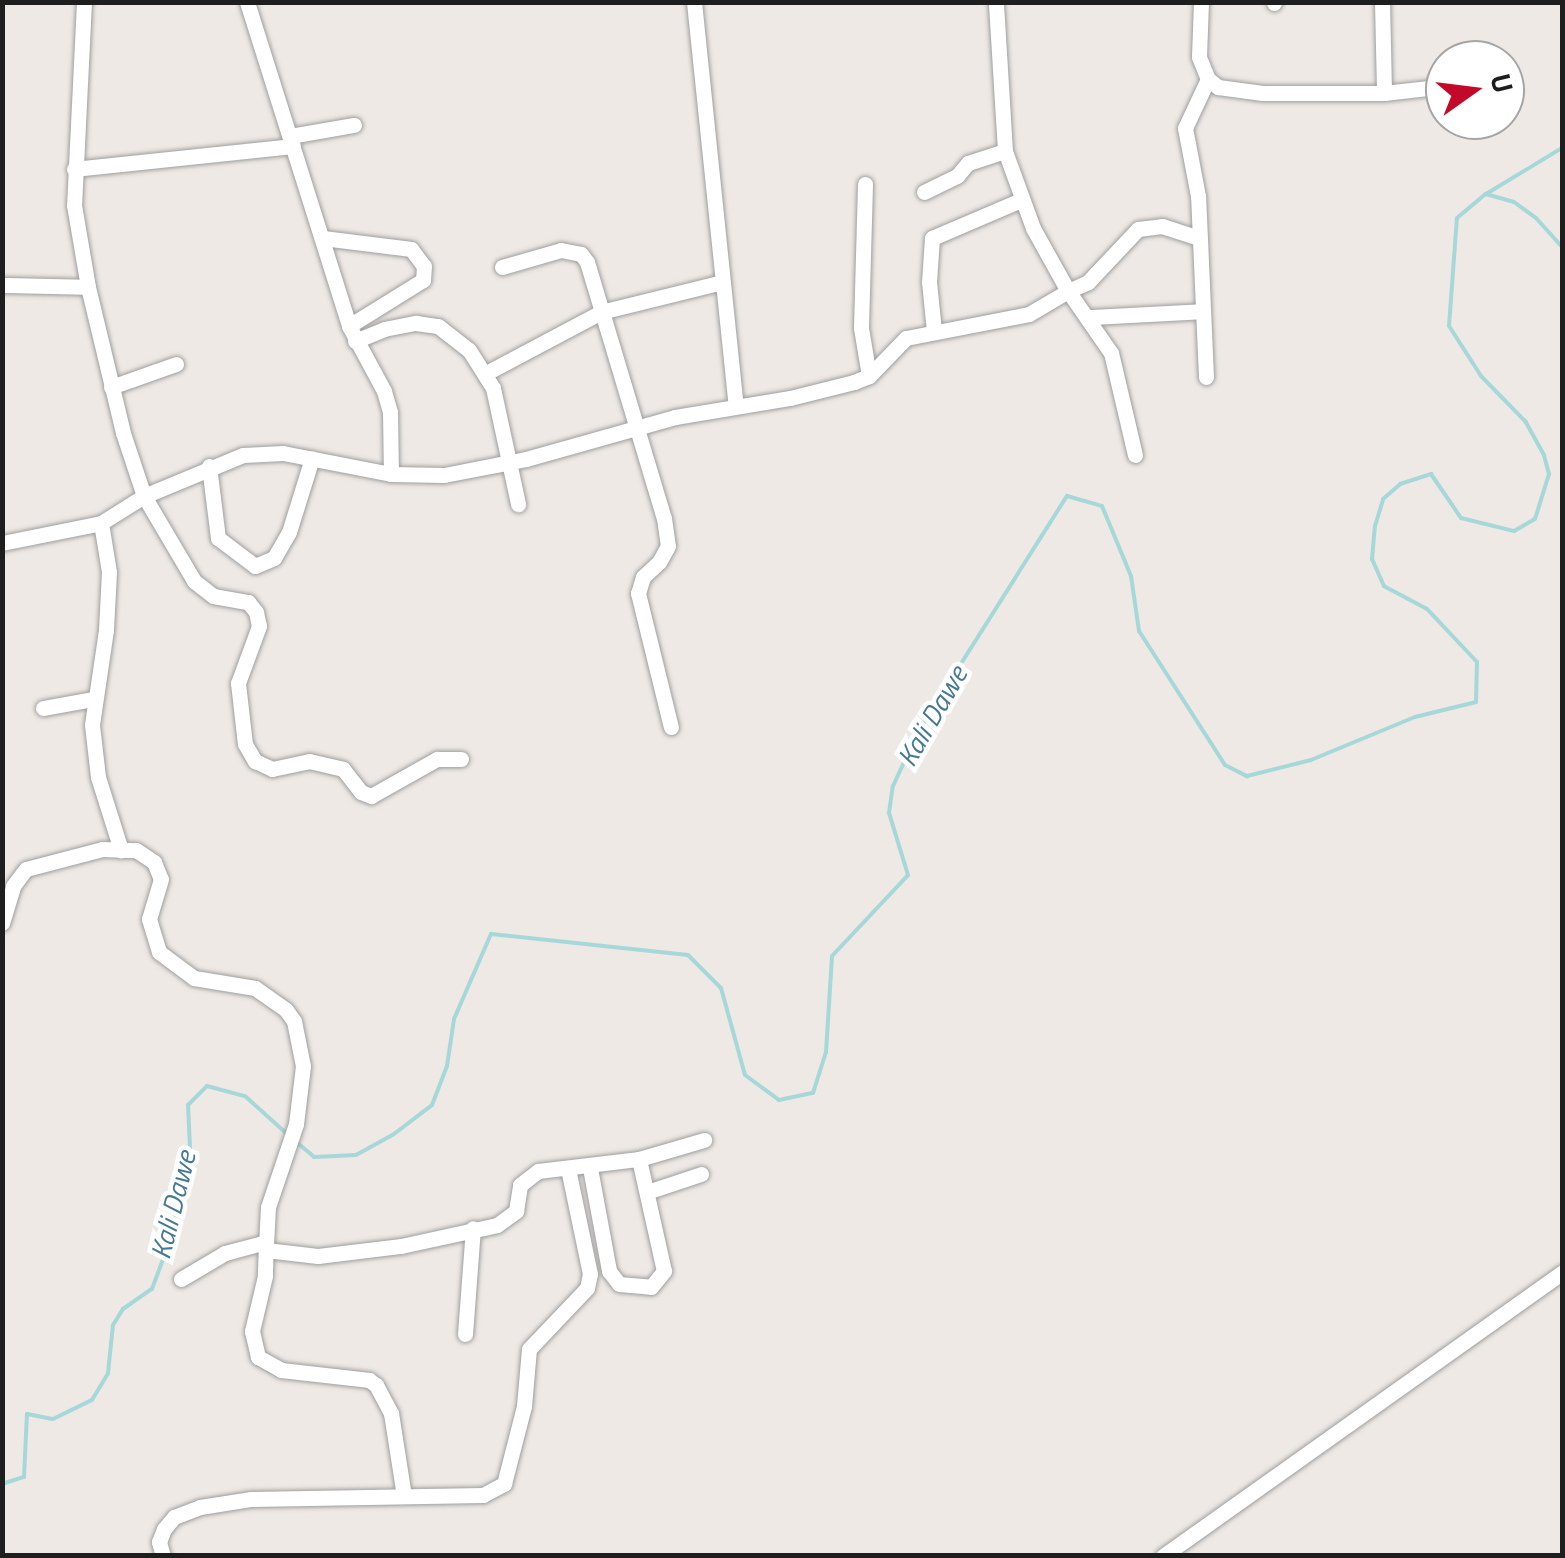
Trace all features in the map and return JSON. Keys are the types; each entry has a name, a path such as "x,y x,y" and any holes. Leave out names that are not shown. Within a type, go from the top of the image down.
{"street":[{"path":"84,2 74,205 88,287 111,387 144,496 194,581 213,596 248,602 256,612 259,626 244,658 238,709 245,744 255,761 272,768 324,762 343,769 360,792 371,796 437,759 461,759"},
{"path":"247,2 352,334 384,391 390,412 391,474"},
{"path":"694,2 736,405"},
{"path":"996,2 1005,152 1021,200 1068,291 1090,317 1111,353 1136,455"},
{"path":"1201,2 1198,56 1208,79 1218,86 1262,92 1384,92 1425,88"},
{"path":"1382,2 1384,92"},
{"path":"1206,376 1198,196 1185,128 1208,79"},
{"path":"74,169 291,141 354,125"},
{"path":"924,192 957,176 968,164 1005,152"},
{"path":"864,184 861,328 870,376"},
{"path":"934,331 929,282 932,238 1021,200"},
{"path":"2,543 101,523 144,496 243,455 283,453 391,474 444,475 736,405 790,398 870,376 906,338 1029,314 1088,282 1138,229 1162,226 1200,238"},
{"path":"322,238 412,249 424,266 423,280 352,334"},
{"path":"502,267 562,250 581,254 587,262 667,535 668,546 660,562 643,577 638,594 671,727"},
{"path":"486,372 601,312 722,282"},
{"path":"2,285 88,287"},
{"path":"1090,317 1203,311"},
{"path":"352,334 401,325 438,326 468,350 486,372 518,504"},
{"path":"111,387 176,364"},
{"path":"209,466 218,538 255,566 274,558 289,532 312,458"},
{"path":"101,523 109,572 93,700 98,777 120,850"},
{"path":"43,708 93,700"},
{"path":"2,923 12,886 26,870 102,849 136,850 154,862 161,879 149,930 159,952 174,967 194,978 255,988 271,997 294,1021 303,1066 296,1124 268,1207 265,1276 252,1331 258,1357 280,1370 369,1380 376,1385 391,1413 404,1496"},
{"path":"181,1279 224,1253 266,1246 318,1256 401,1246 508,1219 527,1176 639,1159 704,1140"},
{"path":"590,1168 609,1271 619,1284 651,1287 664,1270 639,1159"},
{"path":"163,1556 159,1542 164,1530 174,1517 200,1507 251,1499 483,1495 504,1484 524,1406 530,1349 550,1324 582,1299 590,1274 568,1169"},
{"path":"646,1192 701,1174"},
{"path":"465,1334 473,1228"},
{"path":"1163,1556 1562,1272"}],"waterway":[{"name":"Kali Dawe","path":"1486,194 1562,148"},
{"name":"Kali Dawe","path":"294,1140 314,1157 356,1155 394,1134 432,1105 447,1066 454,1019 491,934 688,955 721,988 745,1075 779,1100 813,1093 826,1052 832,956 908,875 889,813 893,786 919,730 1067,496 1102,506 1131,576 1139,631 1225,765 1247,776 1311,760 1415,717 1476,702 1477,662 1427,609 1384,586 1372,559 1375,526 1383,499 1400,484 1431,474 1461,518 1514,531 1535,519 1549,474 1544,455 1526,422 1481,376 1449,326 1457,218 1486,194 1514,202 1536,218 1562,247"},
{"name":"Kali Dawe","path":"2,1484 24,1477 27,1414 53,1419 92,1400 108,1373 113,1325 123,1309 152,1289 169,1243 190,1147 188,1105 207,1086 245,1096 287,1134"}]}
